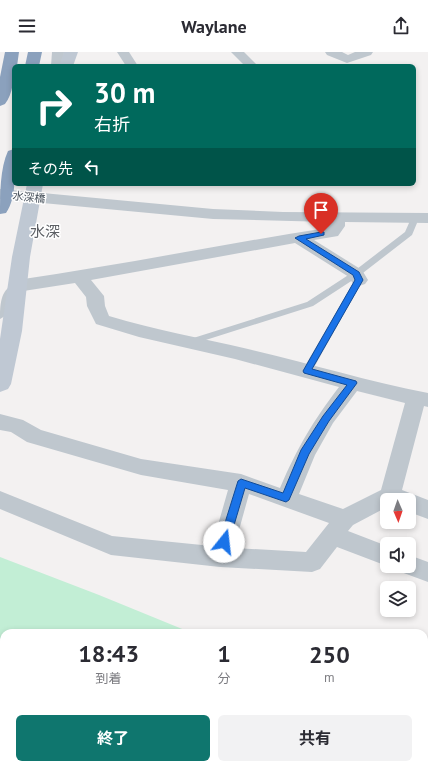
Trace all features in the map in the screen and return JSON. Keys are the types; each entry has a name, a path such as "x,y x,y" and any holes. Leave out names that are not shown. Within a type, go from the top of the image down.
{"highway":[{"path":"0,101 8,75 12,52"},
{"path":"32,64 35,52"},
{"path":"0,209 12,162"}],"street":[{"path":"57,64 58,52"},
{"path":"67,64 71,52"},
{"path":"123,52 131,64"},
{"path":"238,52 250,64"},
{"path":"331,52 346,59 367,52"},
{"path":"0,384 12,331 17,286 35,186"},
{"name":"水深橋","path":"0,194 213,214 337,218 428,218"},
{"path":"17,286 79,277 249,245 332,232 337,226 337,218"},
{"path":"299,238 358,277"},
{"path":"79,277 95,296 96,306 102,320 124,328 190,342 389,393 422,399 402,493"},
{"path":"286,498 304,453 326,418 353,383"},
{"path":"0,422 16,424 34,436 141,467 241,483 286,498 380,552"},
{"path":"220,557 241,483"},
{"path":"0,500 111,545 220,557 312,562 339,527 380,508"},
{"path":"416,505 428,510"},
{"path":"416,568 428,572"}],"lane":[{"path":"190,342 310,304 358,277 409,233 413,224 411,218"},
{"path":"307,371 358,277"},
{"path":"0,316 7,295 17,286"}],"green space":[{"path":"0,557 182,629 0,629"}],"district":[{"name":"水深","path":"45,232"}],"route":[{"path":"224,542 241,483 286,498 304,453 326,418 353,383 307,371 359,280 356,274 299,238 321,234"}]}
